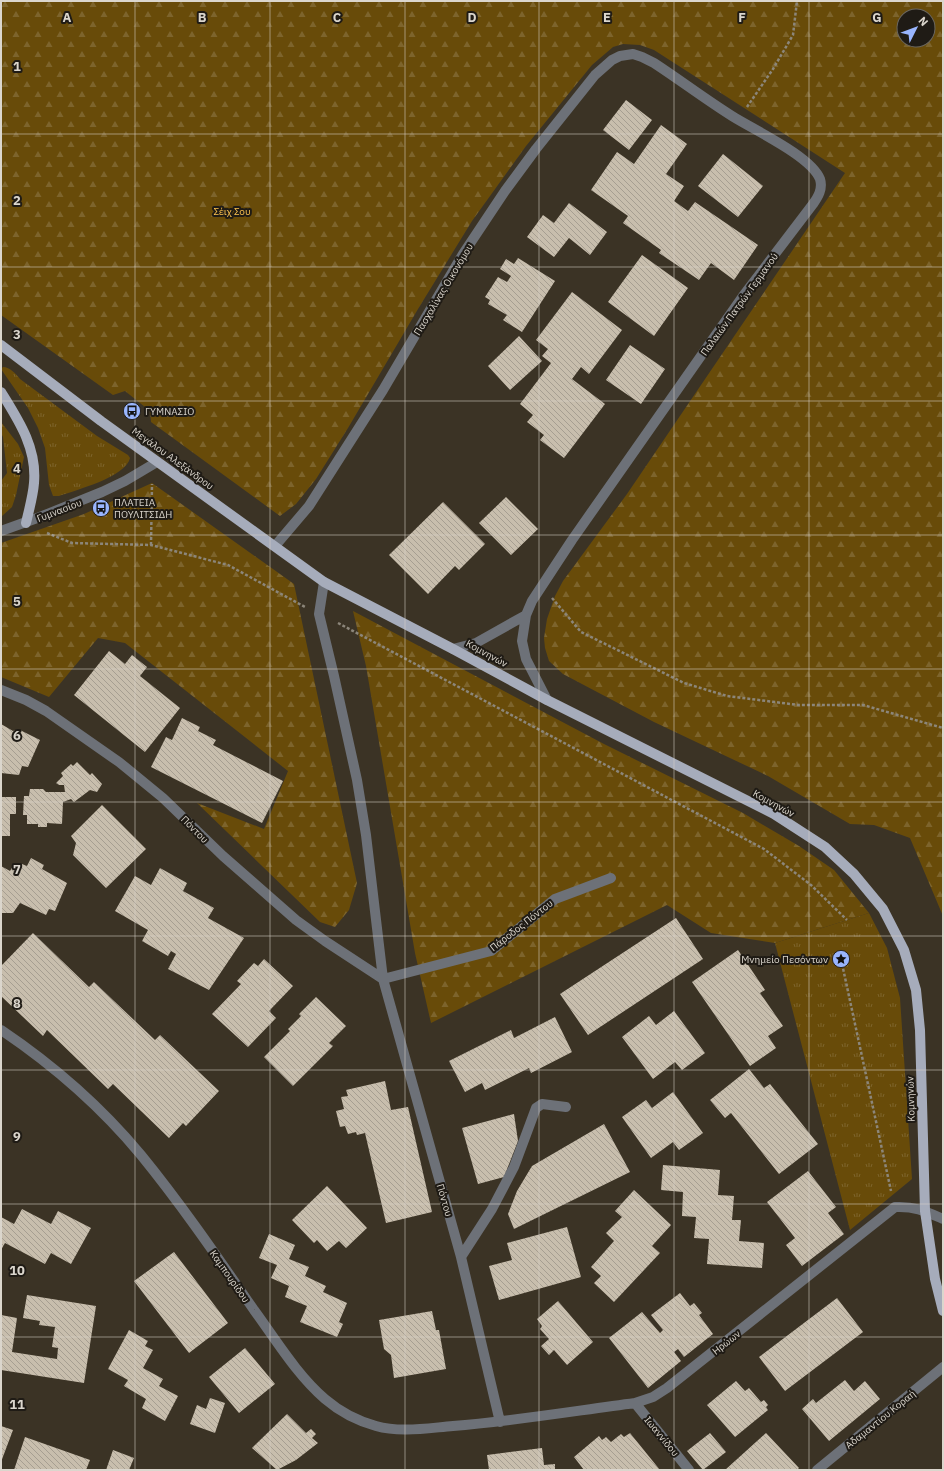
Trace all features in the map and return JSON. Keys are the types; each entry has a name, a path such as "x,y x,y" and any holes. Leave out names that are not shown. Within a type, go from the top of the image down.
{"main road":[{"name":"Μεγάλου Αλεξάνδρου","path":"1,345 101,421 275,546"},
{"path":"1,392 21,425 30,444 34,461 34,483 25,523"},
{"name":"Κομνηνών","path":"275,546 324,582 547,700 774,814 825,847 854,874 883,909 904,950 916,990 920,1030 925,1211 935,1279 943,1311"}],"street":[{"name":"Πασχαλίνας Οικονόμου","path":"275,546 309,506 383,390 463,254 536,149 595,76 612,60 626,54 633,54"},
{"name":"Παλαιών Πατρών Γερμανού","path":"547,700 526,659 522,641 526,615 541,586 738,303 818,198 821,184 816,173 800,157 738,120 654,63 633,54"},
{"name":"Γυμνασίου","path":"1,531 102,492 125,481 157,462"},
{"name":"Πόντου","path":"324,582 319,614 341,706 365,827 383,979 461,1257 500,1422"},
{"path":"453,649 476,643 526,615"},
{"name":"Πόντου","path":"1,690 26,700 46,711 119,762 163,798 223,856 286,911 325,941 383,979"},
{"name":"Πάροδος Πόντου","path":"383,979 491,951 555,899 611,878"},
{"name":"Καμπουρίδου","path":"1,1030 56,1071 120,1132 141,1156 186,1214 293,1363 315,1389 333,1406 376,1426 394,1429 428,1428 500,1422"},
{"path":"461,1257 492,1209 514,1167 536,1108 542,1104 566,1107"},
{"path":"894,1207 908,1206 925,1211 943,1219"},
{"name":"Ηρώων","path":"500,1422 635,1403 653,1397 667,1388 894,1207"},
{"name":"Αδαμαντίου Κοραή","path":"817,1470 943,1367"},
{"name":"Ιωαννίδου","path":"635,1403 689,1470"}],"path":[{"path":"738,120 773,69 793,35 797,1"},
{"path":"151,545 152,483"},
{"path":"25,523 72,543 151,545 228,565 298,604 764,850 811,885 847,920"},
{"path":"541,586 581,632 684,683 727,696 798,705 863,705 943,728"},
{"path":"841,959 894,1207"}],"green space":[{"name":"Σέιχ Σου","path":"1,1 943,1 943,916 910,838 874,825 850,824 768,776 654,722 563,674 549,661 544,638 547,619 555,596 563,581 627,494 845,173 654,50 640,45 623,44 613,47 592,65 526,146 472,221 316,479 296,504 280,516 151,422 150,411 125,391 113,395 1,315"},
{"path":"3,367 10,369 20,379 97,436 128,455 130,458 126,465 120,471 99,482 59,496 53,496 49,485 45,448 38,428 28,408 1,369"},
{"path":"1,422 18,444 24,457 12,507 1,517 1,481 7,473 3,437 1,433"},
{"path":"152,483 294,584 357,883 349,910 335,927 320,922 197,803 264,829 288,771 125,643 98,638 49,697 1,677 1,543 84,514"},
{"path":"353,611 604,744 743,813 799,846 834,870 869,913 775,943 711,933 667,905 431,1023 415,953 366,666"},
{"path":"869,913 887,948 900,998 912,1179 850,1230 775,943"}],"building":[{"path":"626,100 652,120 629,150 603,130"},
{"path":"661,125 687,144 666,174 684,186 674,201 688,211 695,202 758,245 734,280 711,263 699,280 659,253 661,250 623,223 628,216 591,190 617,152 634,164"},
{"path":"723,154 763,186 738,217 698,186"},
{"path":"569,203 607,232 590,255 569,238 554,257 527,237 543,215 554,223"},
{"path":"642,255 688,288 654,336 608,302"},
{"path":"518,258 555,281 522,332 503,320 507,315 488,304 490,300 485,297 498,277 507,282 511,276 500,269 506,259 514,264"},
{"path":"572,292 622,330 589,374 581,367 572,379 605,404 564,458 540,440 544,435 527,422 533,415 520,404 551,363 542,356 548,349 536,340"},
{"path":"519,336 542,361 510,390 488,366"},
{"path":"630,345 665,369 641,404 606,380"},
{"path":"506,497 538,529 511,555 479,523"},
{"path":"443,502 485,544 459,570 455,566 428,594 389,555"},
{"path":"109,651 125,664 132,655 147,667 140,676 180,708 145,752 74,695"},
{"path":"182,718 200,727 198,731 216,740 213,745 283,781 262,823 151,767 166,737 172,740"},
{"path":"1,724 13,731 18,729 40,740 28,767 22,766 19,775 1,773"},
{"path":"77,762 90,775 92,773 102,784 97,792 90,790 74,802 71,799 63,802 62,824 47,823 47,827 38,827 38,824 27,824 27,815 23,815 24,796 29,796 30,789 43,789 46,792 65,792 64,785 59,785 56,783 63,776 61,773 71,764 73,766"},
{"path":"1,797 16,797 16,814 10,814 10,836 1,836"},
{"path":"102,805 146,849 106,888 73,855 76,843 71,836"},
{"path":"31,858 44,865 42,869 67,883 55,911 49,909 46,915 20,903 13,913 1,913 1,866 10,871 13,866 19,870 22,864 27,866"},
{"path":"160,868 187,883 183,891 214,908 208,918 244,938 209,990 168,969 176,954 171,951 168,956 142,941 148,930 115,911 135,876 151,885"},
{"path":"676,918 703,959 588,1035 560,994"},
{"path":"33,933 89,987 94,982 155,1040 160,1035 219,1091 186,1126 183,1123 169,1138 113,1084 108,1089 47,1030 43,1036 1,996 1,966"},
{"path":"738,950 765,990 760,993 783,1026 768,1036 776,1048 750,1066 692,982"},
{"path":"264,959 293,986 269,1011 276,1018 248,1047 212,1014 241,984 237,981 254,963 258,966"},
{"path":"316,997 346,1026 329,1043 333,1046 293,1086 264,1057 290,1031 288,1029 301,1016 299,1014"},
{"path":"674,1011 705,1053 682,1070 675,1062 653,1079 622,1037 649,1016 656,1025"},
{"path":"555,1017 572,1052 531,1073 529,1068 485,1090 482,1083 465,1092 449,1061 511,1030 514,1038"},
{"path":"749,1069 764,1088 770,1084 818,1144 779,1174 731,1113 725,1118 710,1100"},
{"path":"385,1081 391,1110 408,1107 432,1212 386,1223 365,1133 357,1135 356,1132 348,1134 345,1126 340,1127 336,1111 344,1109 341,1097 348,1096 346,1090"},
{"path":"673,1092 703,1133 679,1150 673,1142 651,1158 622,1117 646,1100 652,1108"},
{"path":"514,1114 518,1141 504,1177 478,1184 462,1128"},
{"path":"604,1124 630,1172 514,1229 508,1214 517,1191 532,1166"},
{"path":"663,1165 720,1170 718,1195 734,1196 732,1220 741,1220 739,1241 764,1243 762,1268 707,1264 709,1239 694,1238 696,1217 682,1216 683,1192 661,1190"},
{"path":"808,1171 836,1207 828,1213 844,1234 802,1266 786,1245 795,1238 767,1202"},
{"path":"327,1186 367,1228 346,1248 339,1241 327,1251 317,1240 314,1243 292,1220"},
{"path":"634,1190 671,1225 652,1246 660,1253 614,1302 594,1283 601,1276 591,1267 614,1241 606,1233 622,1217 615,1211"},
{"path":"22,1209 51,1224 58,1211 91,1228 71,1264 51,1253 45,1264 5,1243 1,1250 1,1217 14,1224"},
{"path":"567,1227 581,1277 499,1300 489,1266 512,1260 507,1243"},
{"path":"269,1234 295,1245 289,1259 309,1267 305,1276 326,1286 323,1292 347,1303 339,1322 343,1324 337,1337 300,1322 307,1306 285,1297 289,1286 271,1278 277,1265 259,1258"},
{"path":"174,1252 228,1323 189,1353 134,1281"},
{"path":"680,1293 690,1306 694,1303 702,1313 699,1315 713,1334 684,1357 678,1349 674,1352 681,1361 648,1388 609,1338 642,1312 660,1333 663,1330 651,1315"},
{"path":"27,1295 96,1306 84,1383 1,1370 1,1315 17,1318 12,1352 57,1359 58,1348 52,1347 55,1327 39,1325 40,1321 23,1318"},
{"path":"837,1298 863,1332 785,1391 759,1357"},
{"path":"558,1301 593,1342 567,1365 554,1350 549,1355 541,1346 549,1339 540,1329 542,1326 537,1319"},
{"path":"432,1311 436,1330 439,1330 446,1369 394,1378 391,1355 384,1349 379,1320"},
{"path":"129,1330 148,1341 145,1346 153,1350 143,1368 163,1379 159,1386 178,1396 165,1421 142,1408 146,1399 124,1386 128,1380 108,1369"},
{"path":"245,1348 275,1384 239,1413 209,1377"},
{"path":"845,1380 854,1391 865,1381 880,1399 829,1441 802,1409 813,1399 816,1403"},
{"path":"736,1381 745,1391 749,1388 761,1402 764,1400 768,1405 766,1407 768,1410 735,1437 707,1405"},
{"path":"210,1398 225,1403 215,1433 190,1424 197,1405 206,1409"},
{"path":"287,1414 306,1433 311,1429 316,1434 312,1438 318,1443 296,1460 277,1470 252,1448"},
{"path":"1,1426 13,1430 1,1462"},
{"path":"630,1433 660,1470 584,1470 574,1457 599,1436 602,1440 606,1437 611,1442 621,1434 624,1437"},
{"path":"710,1433 726,1452 703,1470 687,1451"},
{"path":"766,1433 799,1468 797,1470 725,1470"},
{"path":"25,1437 90,1460 86,1470 14,1470"},
{"path":"542,1448 544,1465 555,1464 555,1470 489,1470 487,1455"},
{"path":"113,1450 134,1458 129,1470 106,1470"}],"place":[{"name":"ΓΥΜΝΑΣΙΟ","path":"132,411"},
{"name":"ΠΛΑΤΕΙΑ ΠΟΥΛΙΤΣΙΔΗ","path":"101,508"},
{"name":"Μνημείο Πεσόντων","path":"841,959"}]}
